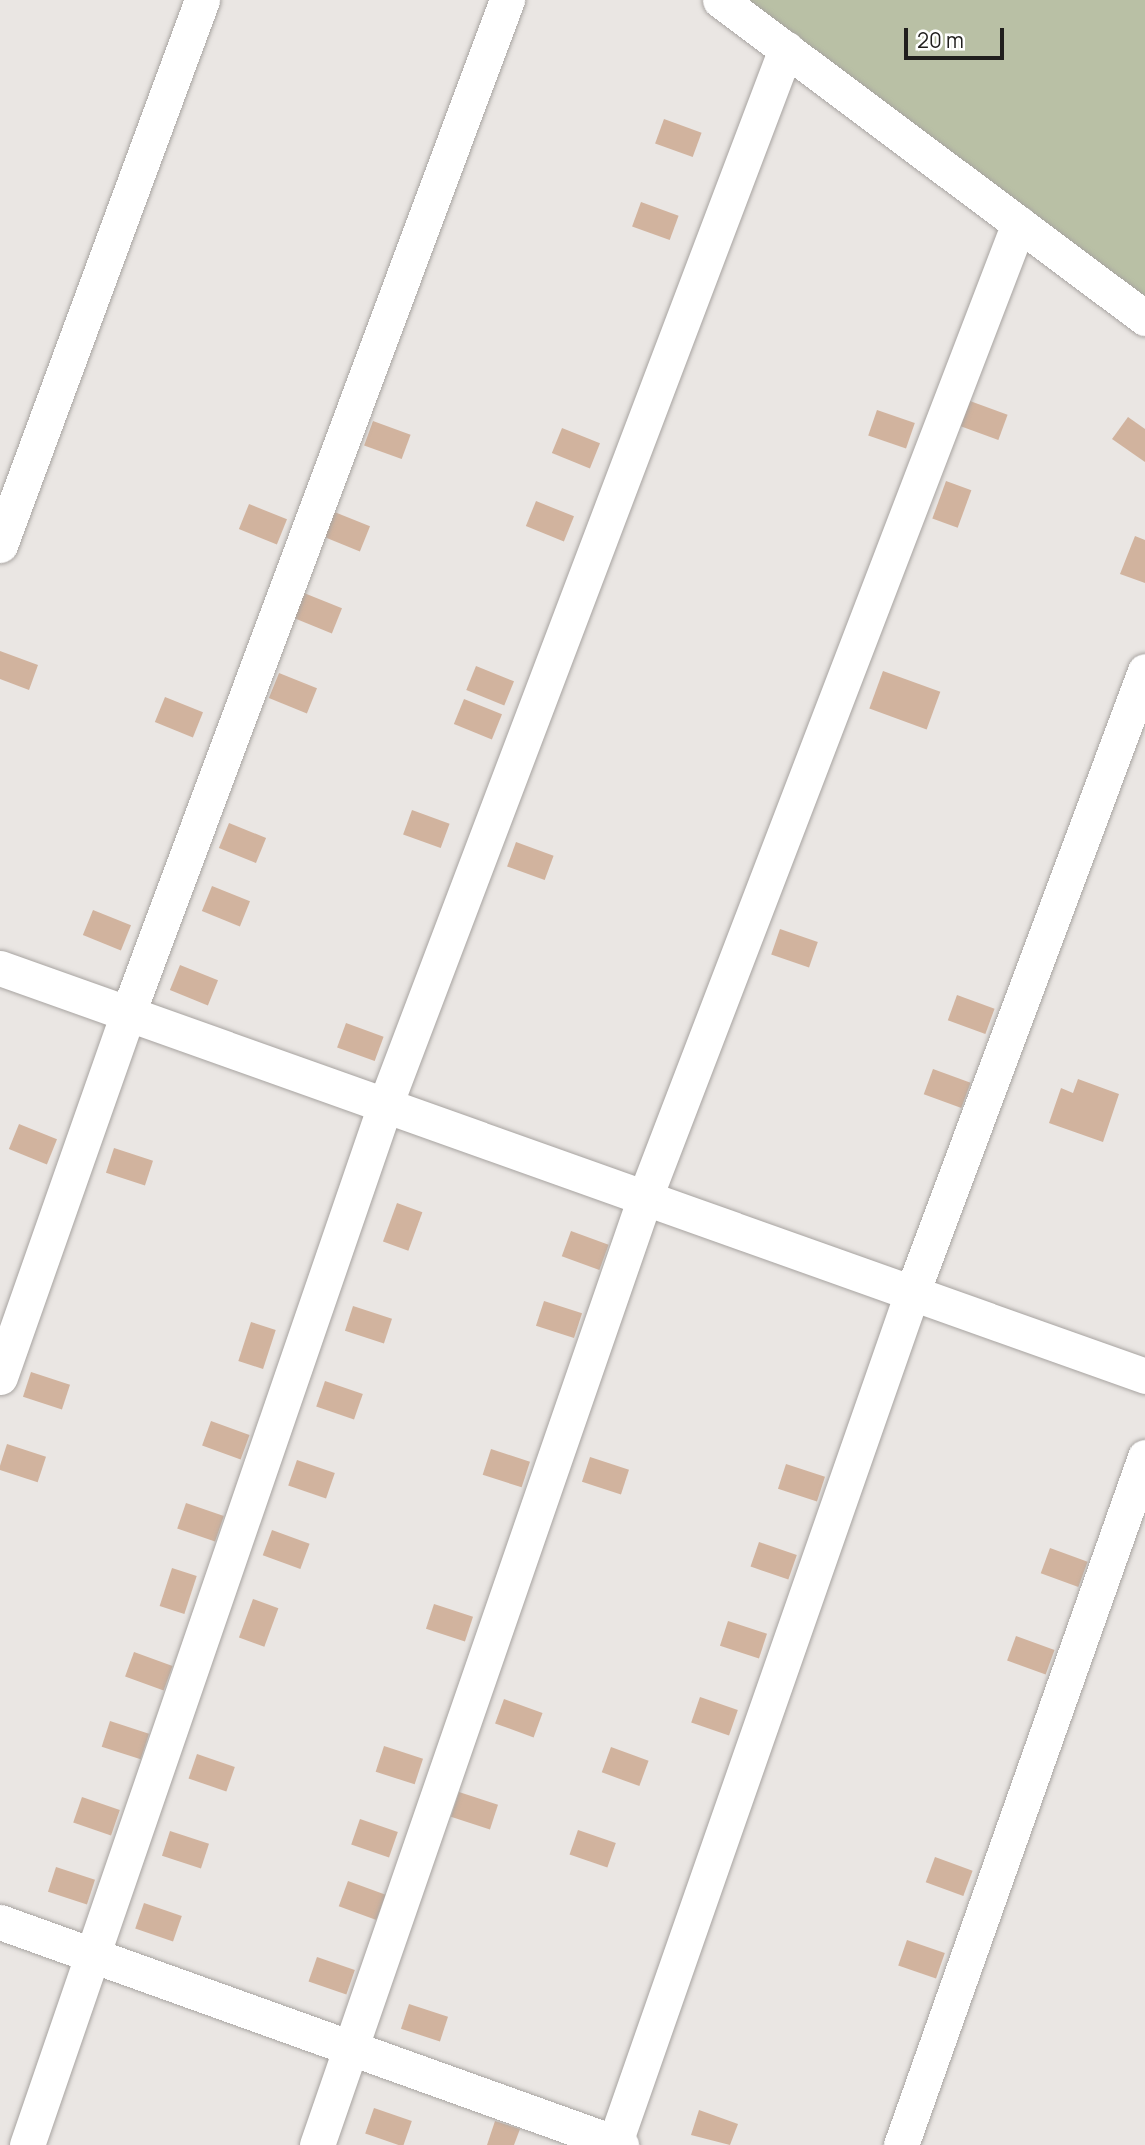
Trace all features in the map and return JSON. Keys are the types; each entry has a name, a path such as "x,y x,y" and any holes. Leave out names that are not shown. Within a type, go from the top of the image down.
{"street":[{"path":"0,545 202,0"},
{"path":"0,1377 128,1013 506,0"},
{"path":"720,0 1145,318"},
{"path":"27,2145 385,1105 786,49"},
{"path":"317,2145 645,1197 1019,223"},
{"path":"0,1922 617,2144 912,1293 1145,671"},
{"path":"0,968 1145,1376"},
{"path":"901,2145 1145,1457"}],"green space":[{"path":"719,0 1145,0 1145,318"}],"building":[{"path":"664,119 702,133 693,157 655,143"},
{"path":"641,202 679,216 670,240 632,226"},
{"path":"970,401 1008,415 998,440 961,426"},
{"path":"877,410 915,423 906,449 868,436"},
{"path":"1128,417 1145,429 1145,462 1112,439"},
{"path":"373,421 411,435 402,459 364,445"},
{"path":"562,428 600,443 590,468 552,453"},
{"path":"946,481 971,490 958,528 932,519"},
{"path":"536,501 574,516 564,541 526,526"},
{"path":"249,504 287,519 277,544 239,529"},
{"path":"332,511 370,526 360,551 322,536"},
{"path":"1135,536 1145,540 1145,583 1120,574"},
{"path":"304,593 342,608 332,633 294,618"},
{"path":"0,651 38,665 29,690 0,679"},
{"path":"476,666 514,681 504,705 466,690"},
{"path":"883,671 940,692 927,729 869,709"},
{"path":"279,673 317,688 307,713 269,698"},
{"path":"165,697 203,712 193,737 155,722"},
{"path":"464,699 502,714 492,739 454,724"},
{"path":"412,810 450,824 441,848 403,834"},
{"path":"229,823 266,838 256,863 219,848"},
{"path":"516,842 554,856 545,880 507,866"},
{"path":"212,886 250,901 240,926 202,911"},
{"path":"93,910 131,925 121,950 83,935"},
{"path":"780,929 818,942 809,968 771,955"},
{"path":"180,965 218,980 208,1005 170,990"},
{"path":"957,995 995,1009 985,1034 948,1020"},
{"path":"346,1023 384,1037 375,1061 337,1047"},
{"path":"933,1069 971,1083 961,1108 924,1094"},
{"path":"1078,1079 1119,1094 1103,1142 1049,1123 1061,1088 1073,1093"},
{"path":"19,1124 57,1139 47,1164 9,1149"},
{"path":"114,1148 153,1161 145,1185 106,1173"},
{"path":"397,1203 422,1212 408,1251 383,1242"},
{"path":"571,1231 609,1245 599,1270 562,1256"},
{"path":"544,1301 582,1313 574,1338 536,1326"},
{"path":"353,1306 392,1319 384,1343 345,1331"},
{"path":"251,1322 276,1330 263,1369 238,1361"},
{"path":"31,1372 70,1385 62,1409 23,1397"},
{"path":"325,1381 363,1394 354,1420 316,1407"},
{"path":"211,1421 250,1435 241,1459 202,1445"},
{"path":"7,1444 46,1457 38,1482 0,1470"},
{"path":"491,1449 530,1462 522,1487 483,1475"},
{"path":"590,1457 629,1470 621,1494 582,1482"},
{"path":"297,1460 335,1473 326,1499 288,1486"},
{"path":"786,1464 825,1477 817,1501 778,1489"},
{"path":"186,1503 224,1516 215,1542 177,1529"},
{"path":"272,1530 310,1544 300,1569 263,1555"},
{"path":"759,1542 797,1555 788,1580 751,1567"},
{"path":"1050,1548 1088,1562 1078,1587 1041,1573"},
{"path":"172,1568 197,1576 184,1614 160,1606"},
{"path":"253,1599 278,1608 264,1647 239,1638"},
{"path":"434,1604 473,1617 465,1641 426,1629"},
{"path":"728,1621 767,1634 759,1658 720,1646"},
{"path":"1016,1636 1055,1650 1046,1674 1007,1660"},
{"path":"134,1652 173,1666 164,1690 125,1676"},
{"path":"700,1697 738,1710 729,1736 691,1723"},
{"path":"504,1699 543,1713 534,1737 495,1723"},
{"path":"110,1721 149,1734 141,1759 102,1747"},
{"path":"384,1746 423,1759 415,1784 376,1772"},
{"path":"611,1747 649,1761 639,1786 602,1772"},
{"path":"197,1754 235,1767 226,1792 189,1779"},
{"path":"459,1792 498,1805 490,1829 451,1817"},
{"path":"82,1797 120,1810 111,1836 73,1823"},
{"path":"360,1819 398,1832 389,1858 351,1845"},
{"path":"578,1830 616,1843 607,1868 570,1855"},
{"path":"170,1831 209,1844 201,1868 162,1856"},
{"path":"935,1857 973,1871 963,1896 926,1882"},
{"path":"56,1867 95,1880 87,1904 48,1892"},
{"path":"348,1881 386,1895 376,1920 339,1906"},
{"path":"144,1903 182,1916 173,1942 135,1929"},
{"path":"907,1940 945,1953 936,1979 898,1966"},
{"path":"317,1957 355,1970 346,1995 309,1982"},
{"path":"409,2004 448,2017 440,2041 401,2029"},
{"path":"374,2108 412,2121 404,2145 365,2134"},
{"path":"699,2110 738,2124 730,2145 691,2135"},
{"path":"495,2121 520,2129 514,2145 487,2145"}]}
